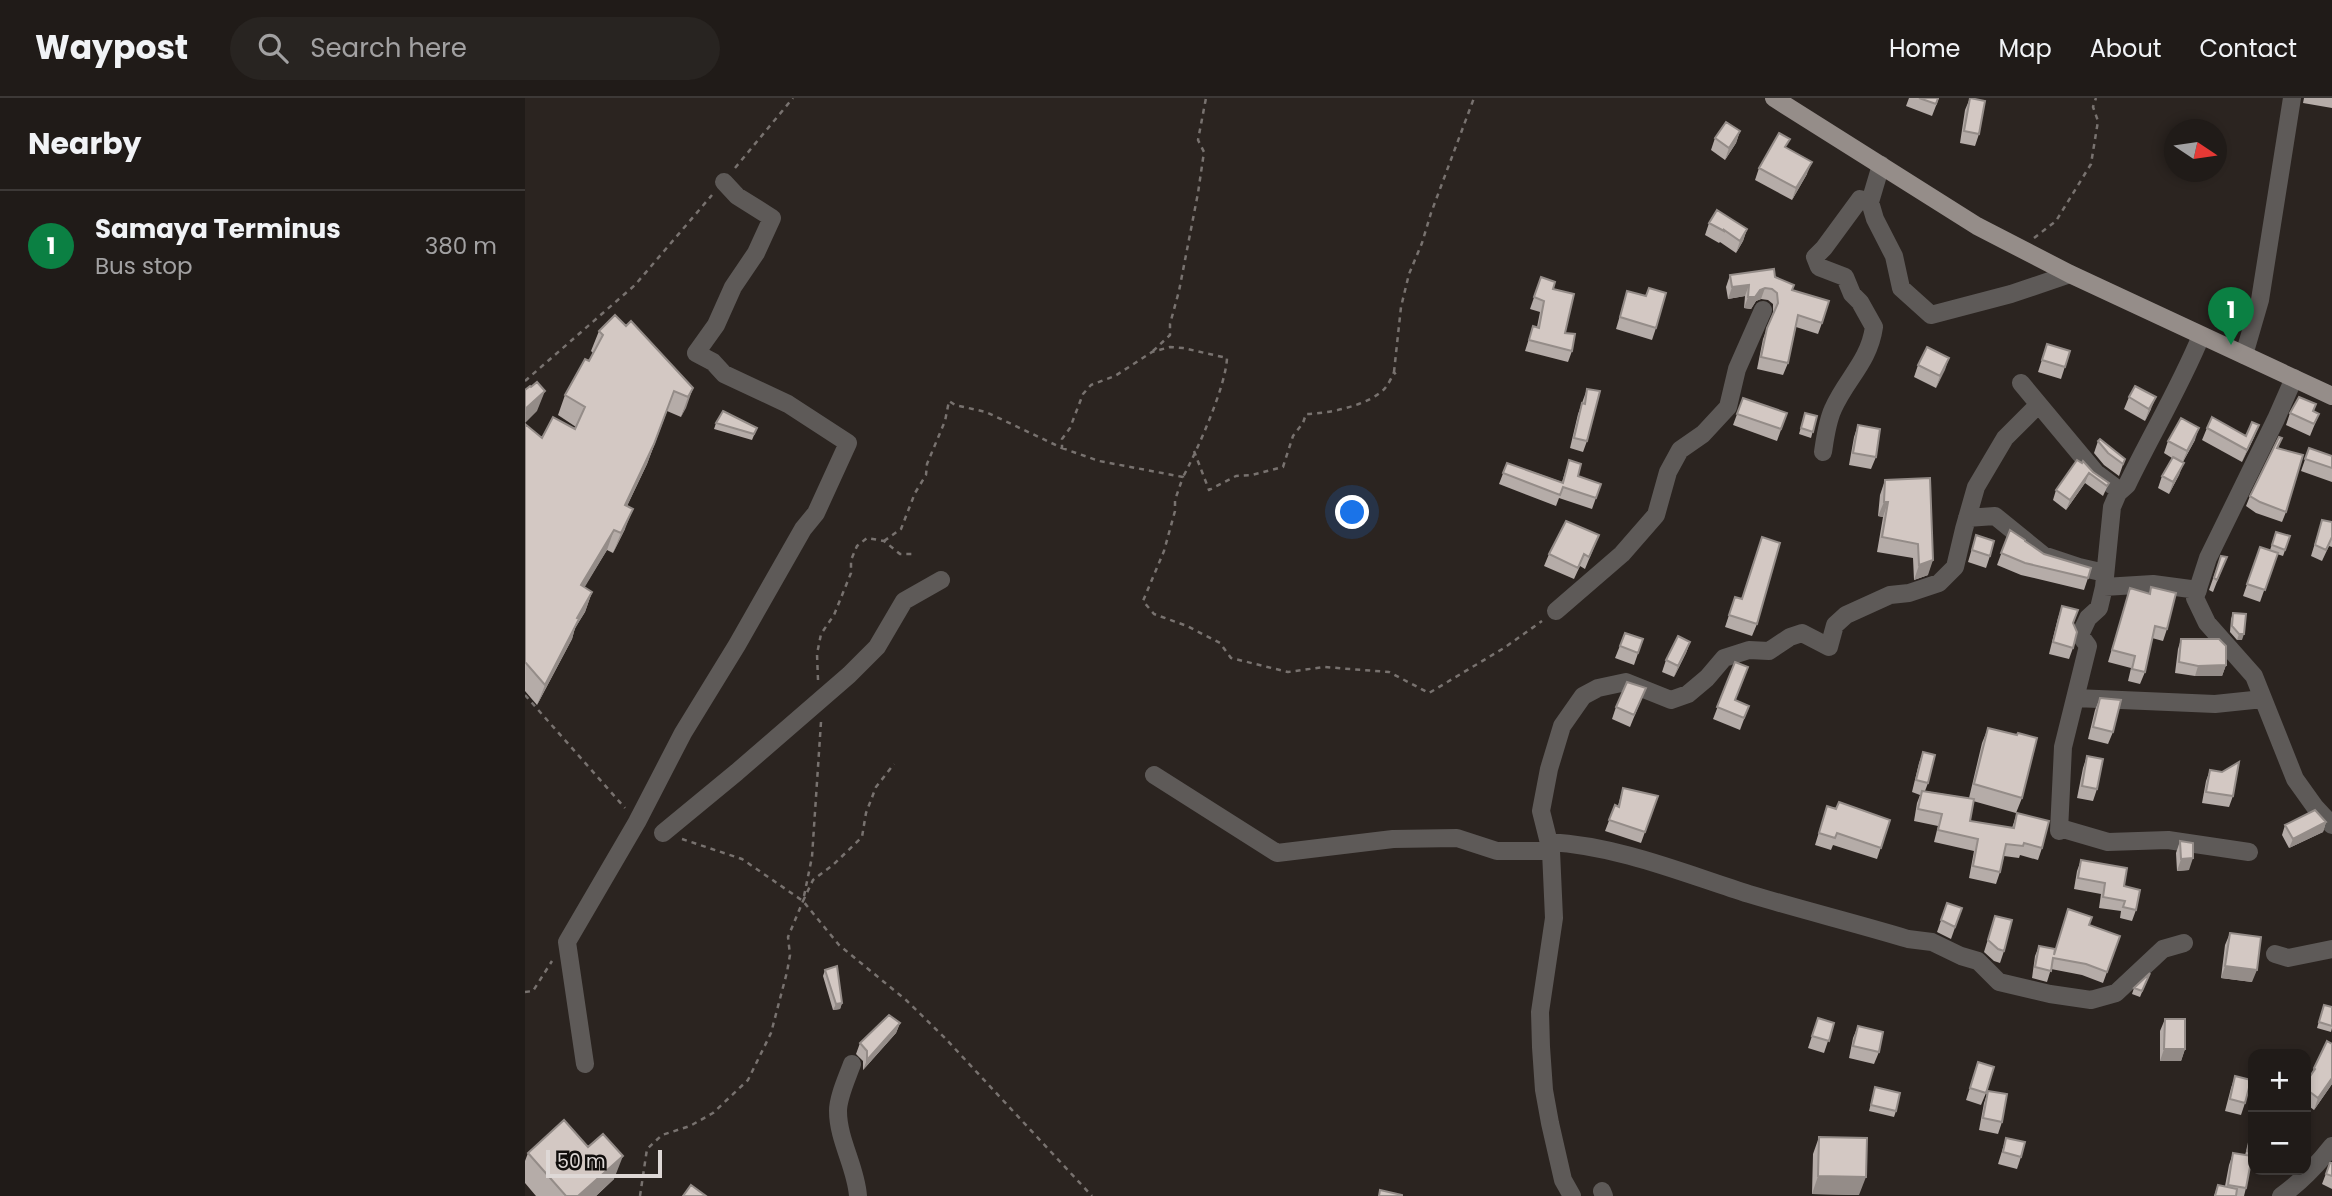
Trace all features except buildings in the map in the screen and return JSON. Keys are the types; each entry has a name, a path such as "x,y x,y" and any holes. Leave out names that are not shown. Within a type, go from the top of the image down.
{"main road":[{"path":"1774,98 1977,226 2070,274 2332,396"}],"street":[{"path":"2243,355 2260,300 2292,98"},
{"path":"1881,165 1870,202 1875,219 1894,256 1901,288 1931,315 2011,295 2070,274"},
{"path":"585,1064 567,942 637,821 683,733 737,645 803,528 816,513 848,443 788,404 724,374 713,362 696,353 716,325 733,287 756,253 772,218 737,196 723,182"},
{"path":"1823,452 1832,411 1863,362 1871,344 1874,327 1860,302 1852,294 1845,276 1819,267 1815,257 1825,248 1860,199 1870,202"},
{"path":"1556,611 1622,554 1656,515 1668,472 1680,450 1703,434 1728,407 1737,369 1762,310"},
{"path":"2201,335 2189,365 2127,485 2120,491 2112,507 2105,580 2099,608 2088,618 2080,635 2088,646 2063,747 2059,829 2108,842 2168,840 2249,852"},
{"path":"2294,378 2208,558 2195,598 2207,623 2254,676 2295,779 2332,825"},
{"path":"2021,383 2096,473 2120,491"},
{"path":"1572,1196 1563,1180 1544,1090 1540,1012 1553,918 1550,846 1541,811 1549,769 1562,726 1583,696 1598,688 1626,682 1671,701 1688,694 1707,678 1724,658 1749,650 1769,651 1790,637 1802,633 1829,647 1835,625 1856,608 1890,595 1909,593 1939,583 1955,567 1976,487 2005,438 2038,405"},
{"path":"1967,518 1996,516 2043,555 2079,567 2105,580 2198,590"},
{"path":"663,833 819,701 877,647 904,601 941,580"},
{"path":"2075,698 2215,704 2263,699"},
{"path":"1154,775 1277,853 1393,839 1457,838 1497,851 1584,844 1635,856 1751,894 1908,939 1932,942 1961,957 1978,961 1999,982 2050,994 2091,1000 2116,993 2163,949 2184,943"},
{"path":"2274,954 2288,958 2332,949"},
{"path":"852,1064 838,1110 858,1196"},
{"path":"2281,1196 2296,1186 2332,1146"}],"path":[{"path":"525,381 635,285 793,98"},
{"path":"1062,448 1062,439 1070,428 1083,394 1091,385 1115,376 1152,352 1170,335 1170,324 1198,193 1204,152 1198,140 1206,98"},
{"path":"1194,451 1209,490 1236,476 1283,467 1293,436 1303,423 1305,414 1349,408 1385,389 1394,372 1401,307 1409,274 1474,98"},
{"path":"2020,248 2056,221 2091,164 2098,121 2093,107 2097,98"},
{"path":"1152,352 1170,347 1184,348 1227,358 1226,372 1202,437 1183,477 1164,551 1143,601 1154,614 1187,626 1220,643 1231,658 1289,671 1324,667 1389,672 1429,693 1504,648 1556,611"},
{"path":"1394,372 1398,378"},
{"path":"884,541 901,529 915,492 926,475 927,464 945,421 949,401 955,405 986,412 1062,448 1099,461 1183,477"},
{"path":"803,901 811,857 818,780 821,722 817,654 821,634 834,615 851,573 851,560 857,547 867,538 884,541 899,554 913,554"},
{"path":"525,695 637,821"},
{"path":"640,1196 647,1149 662,1135 690,1126 713,1114 748,1080 771,1032 787,972 790,955 788,937 803,901 813,880 862,837 866,813 876,788 894,764"},
{"path":"663,833 742,859 803,901 839,945 906,1000 945,1038 1092,1196"},
{"path":"525,992 533,991 542,974 567,942"}],"place":[{"name":"Samaya Terminus","path":"2231,345"}]}
